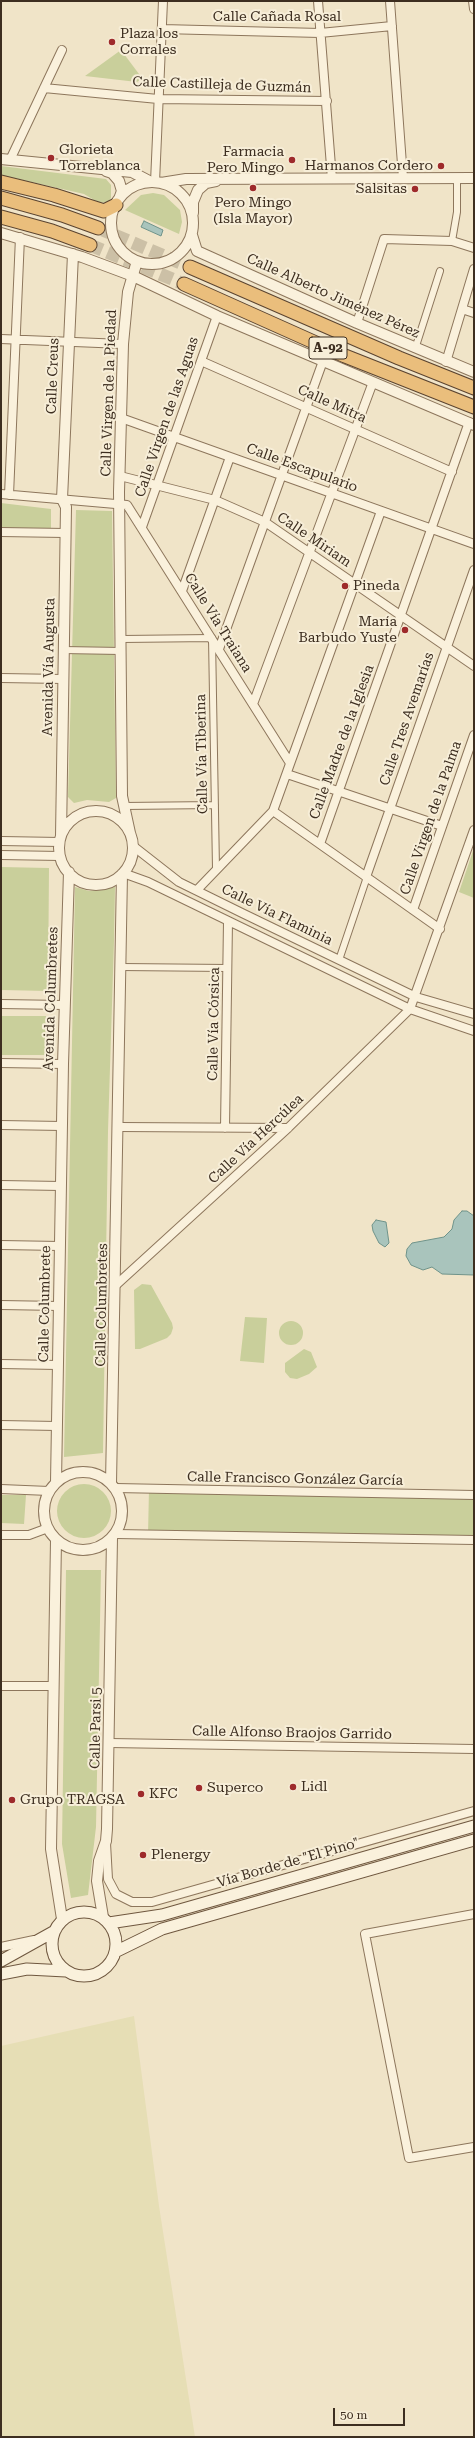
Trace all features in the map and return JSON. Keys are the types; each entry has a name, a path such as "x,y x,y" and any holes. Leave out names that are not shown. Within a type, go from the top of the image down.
{"highway":[{"path":"1,182 54,195 104,211 117,202"},
{"path":"1,198 62,215 98,228"},
{"path":"1,217 52,231 90,244"},
{"name":"A-92","path":"190,267 399,358 474,388"},
{"name":"A-92","path":"184,284 345,356 474,407"}],"main road":[{"name":"Vía Borde de \"El Pino\"","path":"106,1920 162,1915 474,1826"},
{"name":"Vía Borde de \"El Pino\"","path":"115,1952 162,1929 474,1840"},
{"path":"1,1974 27,1969 66,1972 86,1977 95,1974 108,1966 115,1952 115,1937 106,1920 93,1912 82,1911 71,1914 62,1919 53,1932 51,1943 52,1954 58,1964 66,1972"},
{"path":"1,1961 53,1932"}],"street":[{"path":"156,182 158,99 163,1"},
{"path":"318,1 332,179"},
{"path":"390,1 403,178"},
{"path":"473,1 474,9"},
{"name":"Calle Cañada Rosal","path":"162,29 320,33 392,26"},
{"path":"62,50 6,160 132,172 180,192 186,199 193,215"},
{"name":"Calle Castilleja de Guzmán","path":"44,88 158,99 327,101"},
{"path":"102,170 112,173 119,181 122,191 111,223 115,239 126,254 137,261 156,264 172,259 184,249 192,235 193,202 198,190 206,183 221,179"},
{"path":"452,242 457,212 457,178"},
{"path":"117,202 133,187 156,182 186,179 474,178"},
{"path":"1,233 20,237 73,254 133,276 217,316 471,424"},
{"name":"Calle Alberto Jiménez Pérez","path":"192,235 197,251 415,349 474,372"},
{"path":"20,237 16,340 5,494 119,503 124,806 133,846 131,861 122,873 113,880 102,884 90,884 78,880 69,872 60,856 61,839 66,826 74,818 95,811 116,816 130,833"},
{"path":"357,323 384,239 452,242 474,248"},
{"name":"Calle Creus","path":"62,499 73,254"},
{"name":"Calle Virgen de la Piedad","path":"119,503 123,344 128,292 137,261"},
{"path":"446,362 474,269"},
{"path":"415,349 440,271"},
{"path":"462,309 474,313"},
{"name":"Calle Virgen de las Aguas","path":"142,527 217,316"},
{"path":"1,339 123,344"},
{"name":"Calle Mitra","path":"201,361 452,472"},
{"path":"219,649 323,361"},
{"path":"253,704 373,382"},
{"name":"Calle Escapulario","path":"121,418 474,544"},
{"name":"Calle Madre de la Iglesia","path":"320,844 431,529 471,424"},
{"path":"182,591 230,457"},
{"name":"Calle Miriam","path":"120,476 157,484 215,500 265,522 474,666"},
{"name":"Avenida Vía Augusta","path":"61,839 66,507 62,499"},
{"name":"Calle Vía Traiana","path":"119,503 127,504 290,763"},
{"path":"197,890 273,811 381,511"},
{"path":"1,532 65,533"},
{"name":"Calle Tres Avemarías","path":"366,877 474,570"},
{"path":"122,639 212,638"},
{"name":"Calle Vía Tiberina","path":"212,638 216,869"},
{"path":"63,650 122,651"},
{"path":"1,678 63,678"},
{"name":"Calle Virgen de la Palma","path":"413,910 474,735"},
{"path":"286,774 442,826"},
{"path":"124,806 215,805"},
{"path":"273,811 440,929"},
{"name":"Calle Vía Hercúlea","path":"116,1285 288,1128 410,1009 416,997 474,830"},
{"path":"1,841 61,839"},
{"name":"Calle Vía Flaminia","path":"133,846 179,882 416,997 474,1014"},
{"path":"1,855 60,856"},
{"name":"Avenida Columbretes","path":"62,1126 64,1005 69,872"},
{"path":"122,873 119,1127 288,1128"},
{"name":"Calle Vía Flaminia","path":"122,873 148,882 410,1009 474,1031"},
{"path":"339,960 366,877"},
{"name":"Calle Vía Córsica","path":"225,1128 228,921"},
{"path":"121,967 228,968"},
{"path":"1,1004 64,1005"},
{"path":"1,1064 63,1064"},
{"path":"1,1126 62,1126"},
{"name":"Calle Columbrete","path":"56,1482 62,1126"},
{"name":"Calle Columbretes","path":"114,1485 119,1127"},
{"path":"1,1185 61,1186"},
{"path":"1,1245 60,1246"},
{"path":"1,1306 59,1306"},
{"path":"1,1364 58,1365"},
{"path":"1,1425 57,1426"},
{"path":"78,1472 96,1474 114,1485 121,1499 123,1511 121,1523 114,1536 99,1547 88,1550 71,1548 56,1540 48,1528 44,1516 44,1503 49,1491 56,1482 66,1475 78,1472"},
{"name":"Calle Francisco González García","path":"114,1485 474,1495"},
{"path":"1,1489 49,1491"},
{"path":"1,1535 29,1535 48,1528"},
{"path":"114,1536 474,1540"},
{"name":"Calle Parsi 5","path":"106,1920 98,1881 99,1861 106,1841 110,1743 114,1536"},
{"path":"56,1540 51,1849 62,1919"},
{"path":"1,1686 53,1686"},
{"name":"Calle Alfonso Braojos Garrido","path":"110,1743 474,1749"},
{"path":"106,1841 108,1879 116,1894 132,1902 152,1902 474,1811"},
{"path":"474,1914 366,1934 409,2158 474,2147"},
{"path":"1,1947 41,1939"}],"shaded area":[{"path":"134,2016 159,2206 195,2437 1,2437 1,2046"}],"green space":[{"path":"121,50 142,78 137,82 85,76"},
{"path":"1,166 106,179 111,185 111,198 108,202 99,203 84,194 1,175"},
{"path":"153,193 164,195 180,210 182,222 179,234 125,210 141,195"},
{"path":"1,503 51,509 51,530 1,529"},
{"path":"76,510 112,511 116,798 109,802 87,800 74,803 68,797"},
{"path":"474,848 474,898 459,892"},
{"path":"1,867 49,868 48,991 1,990"},
{"path":"75,887 89,891 115,887 114,941 108,1131 103,1453 64,1457"},
{"path":"1,1016 46,1016 45,1055 1,1055"},
{"path":"142,1284 151,1285 172,1323 173,1328 171,1334 167,1338 140,1349 135,1349 134,1290"},
{"path":"245,1317 267,1318 264,1363 240,1361"},
{"path":"291,1321 300,1324 303,1333 300,1342 291,1345 282,1342 279,1333 282,1324"},
{"path":"304,1349 311,1352 317,1367 309,1374 297,1379 290,1378 285,1372 285,1363"},
{"path":"84,1484 94,1486 103,1492 109,1501 111,1511 109,1521 103,1530 94,1536 84,1538 74,1536 65,1530 59,1521 57,1511 59,1501 65,1492 74,1486"},
{"path":"149,1489 474,1495 474,1540 148,1535"},
{"path":"1,1495 26,1495 24,1524 1,1523"},
{"path":"66,1570 101,1570 96,1827 88,1895 71,1898 62,1844"}],"water":[{"path":"144,221 163,230 161,236 141,227"},
{"path":"462,1211 467,1211 474,1216 474,1275 442,1274 432,1267 423,1270 411,1265 406,1256 407,1249 412,1243 444,1237 452,1229 454,1220"},
{"path":"376,1220 386,1222 389,1243 385,1247 379,1243 373,1231 372,1225"}],"tunnel":[{"path":"98,228 190,267"},
{"path":"90,245 184,284"}],"place":[{"name":"Plaza los Corrales","path":"112,42"},
{"name":"Glorieta Torreblanca","path":"51,158"},
{"name":"Farmacia Pero Mingo","path":"292,160"},
{"name":"Harmanos Cordero","path":"441,166"},
{"name":"Pero Mingo (Isla Mayor)","path":"253,188"},
{"name":"Salsitas","path":"415,189"},
{"name":"Pineda","path":"345,586"},
{"name":"María Barbudo Yuste","path":"405,630"},
{"name":"Lidl","path":"293,1787"},
{"name":"Superco","path":"199,1788"},
{"name":"KFC","path":"141,1794"},
{"name":"Grupo TRAGSA","path":"12,1800"},
{"name":"Plenergy","path":"143,1855"}]}
